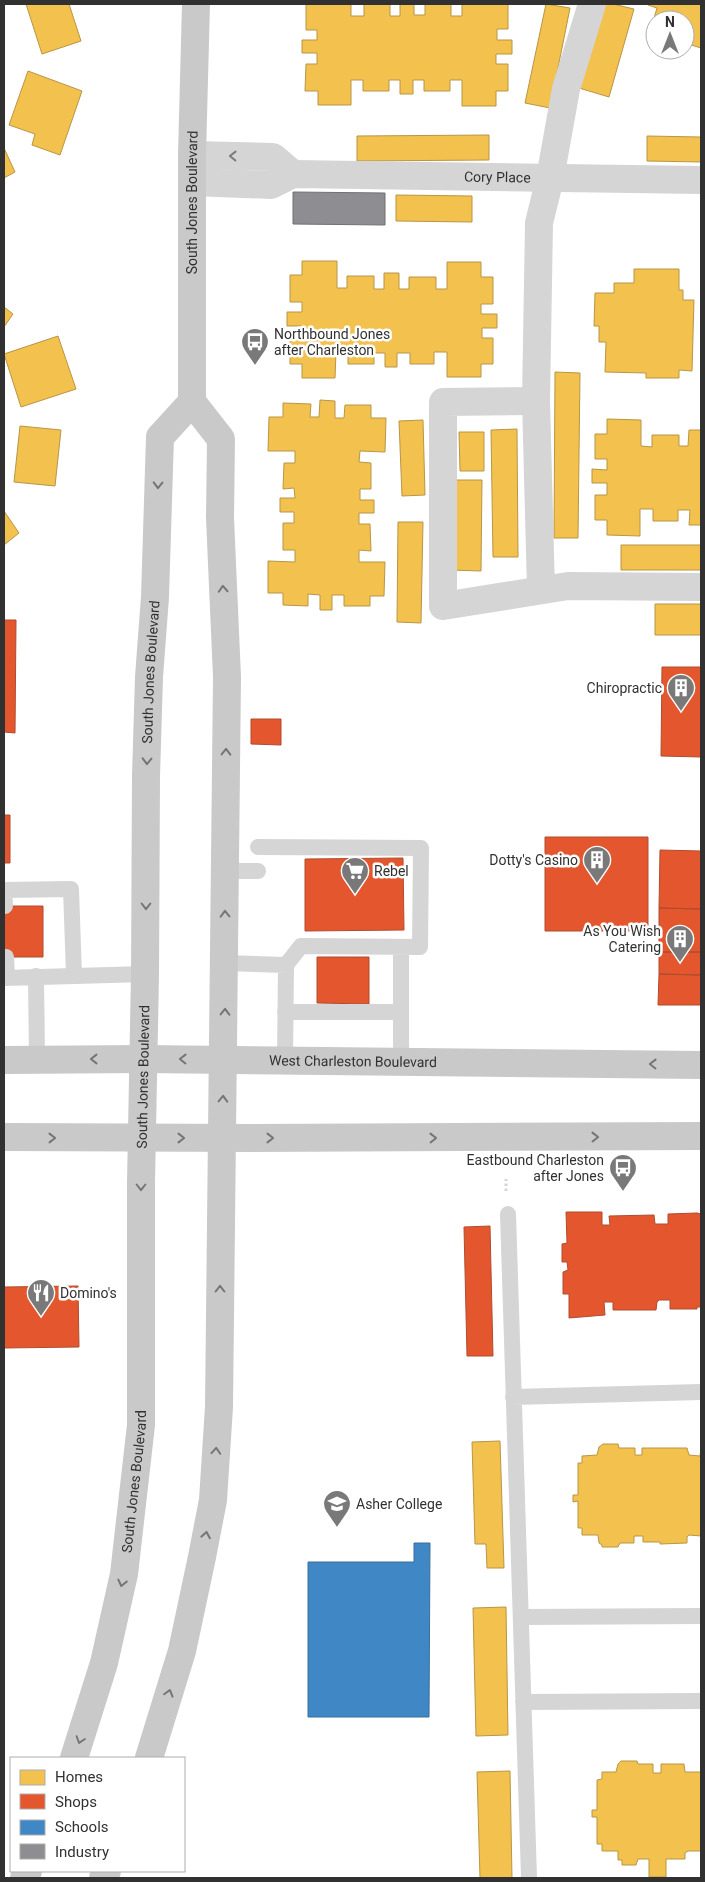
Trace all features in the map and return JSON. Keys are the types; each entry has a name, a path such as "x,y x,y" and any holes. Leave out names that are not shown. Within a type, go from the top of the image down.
{"main road":[{"name":"South Jones Boulevard","path":"74,1757 104,1663 124,1574 132,1518 141,1425 141,1138 149,677 156,597 160,437 192,402 192,155 196,4"},
{"path":"149,1757 182,1652 213,1500 219,1407 227,677 220,518 221,439 192,402"},
{"name":"West Charleston Boulevard","path":"4,1060 286,1060 701,1065"},
{"path":"4,1137 701,1136"}],"street":[{"path":"541,590 536,401 539,223 550,178 566,89 592,4"},
{"path":"192,155 273,157 292,174"},
{"name":"Cory Place","path":"192,182 271,185 292,174 701,180"},
{"path":"536,401 443,402 443,606 568,586 701,587"}],"lane":[{"path":"258,847 421,848 420,947 301,946 286,965 286,1060"},
{"path":"224,871 258,871"},
{"path":"4,895 71,889 74,975"},
{"path":"400,947 401,1062"},
{"path":"6,958 5,978 145,974"},
{"path":"225,963 286,965"},
{"path":"36,976 37,1059"},
{"path":"286,1012 401,1012"},
{"path":"508,1214 529,1878"},
{"path":"514,1397 701,1392"},
{"path":"520,1617 701,1616"},
{"path":"524,1702 701,1701"}],"building: Homes":[{"path":"26,4 69,4 81,41 42,54"},
{"path":"306,4 351,4 351,16 364,16 364,4 390,4 390,16 400,16 400,4 414,4 414,15 425,15 425,4 451,4 451,16 462,16 462,4 508,4 508,29 497,29 497,40 512,40 512,54 496,54 496,64 508,64 508,91 496,91 496,106 462,106 462,80 450,80 450,91 424,91 424,80 413,80 413,94 400,94 400,80 389,80 389,91 363,91 363,80 351,80 351,105 318,105 318,91 305,91 306,64 317,64 317,53 302,53 302,40 317,40 317,30 306,30"},
{"path":"546,4 570,8 550,108 525,103"},
{"path":"603,4 613,4 634,9 609,97 579,88"},
{"path":"701,4 701,48 695,46 695,10 656,10 657,8 648,5"},
{"path":"28,71 82,91 60,155 32,145 35,134 9,125"},
{"path":"489,135 489,160 357,161 357,136"},
{"path":"647,136 701,137 701,162 647,161"},
{"path":"4,148 15,172 4,178"},
{"path":"396,195 472,196 472,222 396,221"},
{"path":"302,261 337,261 337,288 347,288 347,276 374,276 374,289 384,289 384,273 399,273 399,289 409,289 409,277 436,277 436,289 447,289 447,262 481,262 481,277 493,277 493,304 481,304 481,314 497,314 497,328 482,328 482,338 493,338 493,364 481,364 481,377 447,377 447,352 434,352 434,364 410,364 410,353 397,353 397,367 385,367 385,353 374,353 374,364 348,364 348,352 336,352 335,378 302,378 302,364 290,364 290,337 302,337 302,326 287,326 287,312 302,312 302,302 290,302 290,275 302,275"},
{"path":"634,269 679,269 679,290 683,290 683,300 694,300 692,371 679,370 679,378 646,378 646,373 605,372 606,342 599,342 599,326 594,326 595,293 614,293 614,283 634,283"},
{"path":"4,307 13,314 4,327"},
{"path":"58,336 76,389 21,407 4,354"},
{"path":"555,372 580,373 578,538 554,538"},
{"path":"320,400 335,401 335,418 344,418 345,405 371,405 371,418 386,418 385,452 360,451 359,462 371,463 371,489 360,489 360,500 374,500 374,513 359,513 359,524 370,524 371,551 359,550 359,562 385,562 384,596 370,596 370,606 344,606 344,595 332,595 332,610 320,610 320,595 308,594 308,606 283,605 283,593 268,593 268,561 295,562 295,550 283,550 283,523 294,523 294,512 280,512 280,498 295,498 294,488 283,489 284,463 295,463 295,451 268,451 269,417 283,417 283,403 311,404 310,417 319,417"},
{"path":"607,419 641,420 641,446 652,447 652,435 679,435 679,446 688,446 689,430 701,430 701,525 689,525 690,510 678,510 678,521 653,521 653,509 640,509 640,536 607,535 607,520 595,520 595,495 607,495 607,483 592,483 592,469 607,470 607,459 595,459 595,434 607,434"},
{"path":"423,420 425,495 402,496 399,421"},
{"path":"20,426 61,430 55,486 14,482"},
{"path":"517,429 518,557 493,557 491,430"},
{"path":"459,432 484,432 484,471 460,471"},
{"path":"452,480 482,480 481,571 450,570"},
{"path":"4,511 19,533 4,545"},
{"path":"398,522 423,522 421,623 397,622"},
{"path":"621,545 701,545 701,570 621,570"},
{"path":"655,604 701,604 701,635 655,635"},
{"path":"500,1441 504,1568 487,1568 486,1544 475,1544 472,1442"},
{"path":"603,1444 618,1444 619,1448 635,1448 635,1455 642,1455 642,1448 687,1448 689,1455 700,1456 701,1448 701,1536 689,1535 687,1543 660,1544 660,1542 643,1542 643,1536 634,1536 634,1543 620,1543 618,1547 602,1547 599,1543 598,1535 582,1535 582,1528 578,1528 578,1501 573,1502 573,1495 578,1495 578,1463 582,1463 582,1456 597,1455 599,1447"},
{"path":"506,1607 508,1735 476,1736 473,1608"},
{"path":"621,1761 653,1764 653,1773 661,1773 661,1764 684,1764 685,1772 701,1772 701,1851 688,1851 685,1853 685,1859 666,1859 666,1877 649,1877 649,1859 638,1859 636,1865 622,1865 622,1860 618,1860 618,1851 602,1851 602,1844 597,1844 597,1817 592,1817 592,1810 597,1810 597,1780 602,1779 602,1772 616,1772"},
{"path":"510,1771 512,1878 480,1878 477,1772"}],"building: Shops":[{"path":"4,620 16,620 15,733 4,732"},
{"name":"Chiropractic","path":"662,667 701,667 701,757 661,756"},
{"path":"251,719 281,719 281,745 251,744"},
{"path":"4,815 10,815 10,863 4,863"},
{"name":"Dotty's Casino","path":"545,837 648,837 648,931 545,931"},
{"path":"660,850 701,851 701,909 659,908"},
{"name":"Rebel","path":"403,858 404,930 305,931 305,859"},
{"path":"4,906 43,906 43,957 4,957"},
{"path":"659,908 701,909 701,952 659,952"},
{"name":"As You Wish Catering","path":"659,952 701,952 701,975 659,974"},
{"path":"317,957 369,957 369,1004 317,1003"},
{"path":"659,974 701,975 701,1005 658,1005"},
{"path":"566,1212 602,1212 602,1225 610,1225 609,1216 654,1215 655,1224 668,1224 668,1214 701,1214 701,1307 697,1307 697,1309 670,1309 670,1300 659,1300 656,1310 613,1310 613,1302 604,1302 605,1315 569,1318 569,1294 563,1294 563,1272 568,1270 567,1262 562,1262 562,1244 567,1243"},
{"path":"490,1226 493,1356 467,1356 464,1227"},
{"name":"Domino's","path":"78,1286 79,1347 4,1348 4,1287"}],"building: Schools":[{"path":"414,1543 430,1543 429,1717 308,1717 308,1562 414,1562"}],"building: Industry":[{"path":"293,192 385,193 385,225 293,224"}],"place":[{"name":"Northbound Jones after Charleston","path":"255,366"},
{"name":"Chiropractic","path":"681,712"},
{"name":"Dotty's Casino","path":"597,884"},
{"name":"Rebel","path":"355,895"},
{"name":"As You Wish Catering","path":"680,963"},
{"name":"Eastbound Charleston after Jones","path":"623,1192"},
{"name":"Domino's","path":"41,1317"},
{"name":"Asher College","path":"337,1528"}]}
